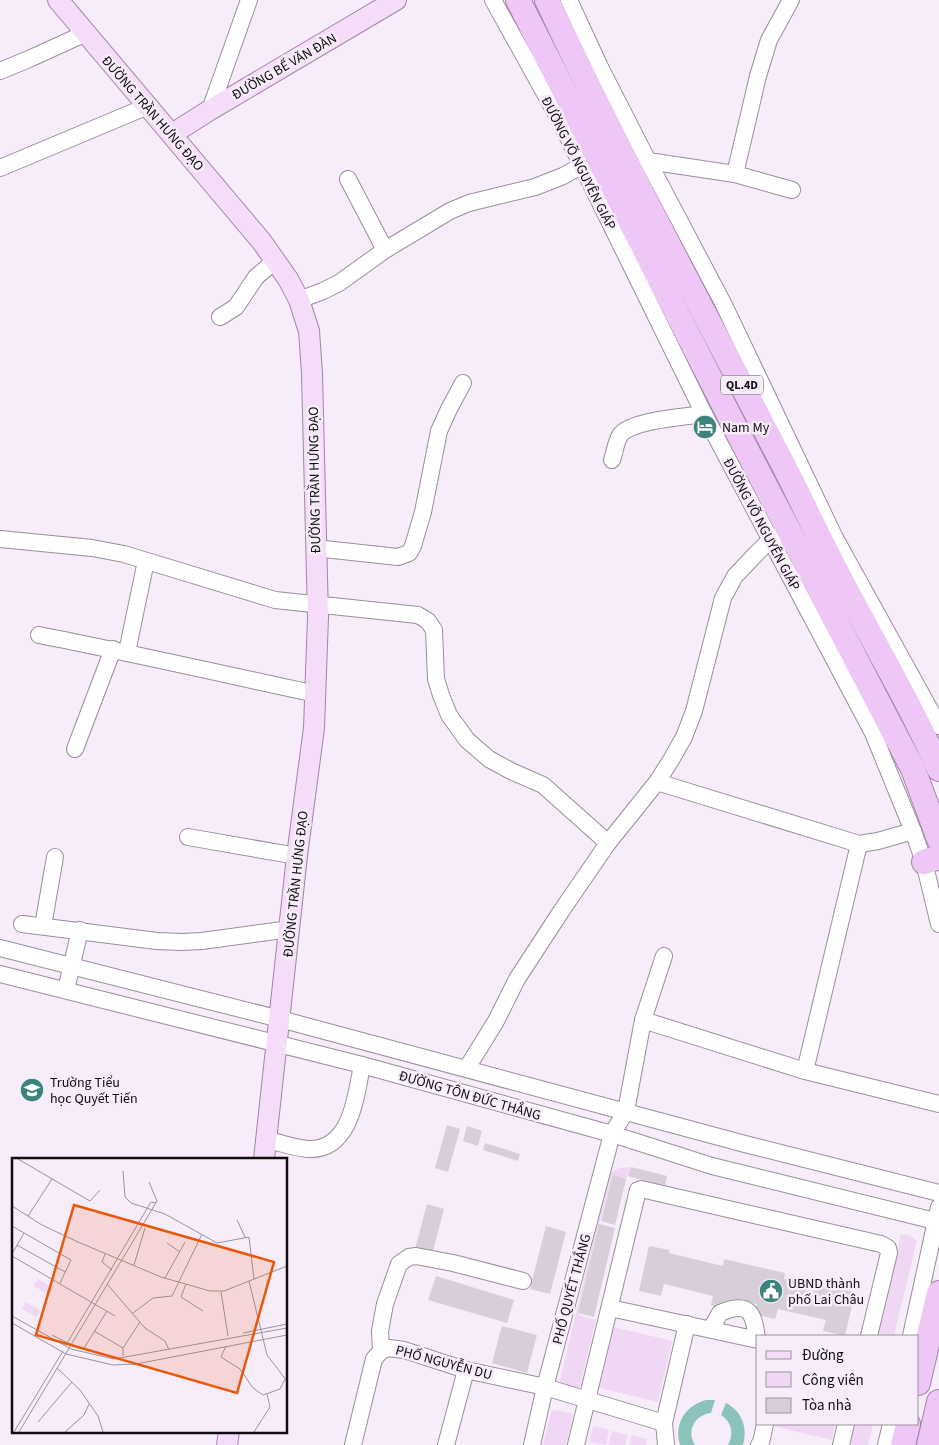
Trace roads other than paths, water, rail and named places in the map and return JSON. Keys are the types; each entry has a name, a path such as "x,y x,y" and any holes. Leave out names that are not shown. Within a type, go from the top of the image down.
{"highway":[{"name":"ĐƯỜNG VÕ NGUYÊN GIÁP","path":"518,0 779,536 913,769 939,839"},
{"name":"QL.4D","path":"546,0 656,222 786,470 825,550 925,736 939,769"},
{"path":"919,1379 939,1293"},
{"path":"929,1445 939,1402"},
{"path":"903,1445 908,1425"}],"main road":[{"name":"ĐƯỜNG TRẦN HƯNG ĐẠO","path":"58,0 262,242 288,279 299,300 309,331 312,373 315,548 318,604 316,694 314,728 297,856 265,1149"},
{"name":"ĐƯỜNG BẾ VĂN ĐÀN","path":"172,134 396,0"},
{"path":"227,1445 229,1432"}],"street":[{"path":"210,110 249,0"},
{"name":"ĐƯỜNG VÕ NGUYÊN GIÁP","path":"493,0 559,119 704,414 779,536 873,733 914,830 932,860 939,924"},
{"path":"569,0 600,67 724,305 834,536 939,726"},
{"path":"735,174 758,76 769,40 791,0"},
{"path":"0,71 86,33"},
{"path":"0,168 148,106"},
{"path":"648,161 735,174 792,190"},
{"path":"299,300 339,282 384,250 450,211 469,204 535,187 563,176 581,166"},
{"path":"348,180 384,250"},
{"path":"220,317 236,307 256,277 275,261"},
{"path":"315,548 398,557 409,553 413,546 423,512 439,431 463,383"},
{"path":"612,460 620,436 628,429 642,424 704,414"},
{"path":"467,1068 483,1044 517,979 534,952 608,843 657,782 684,737 694,711 723,598 735,576 779,536"},
{"path":"0,539 92,548 124,554 263,597 418,615 428,621 434,630 436,679 449,715 467,740 489,759 510,771 543,785 608,843"},
{"path":"75,749 120,651 146,561"},
{"path":"39,635 316,694"},
{"path":"657,782 859,844 878,841 914,830"},
{"path":"188,837 297,856"},
{"path":"805,1071 859,844"},
{"path":"44,926 55,857"},
{"path":"22,924 157,941 182,942 290,929"},
{"path":"66,990 80,930"},
{"name":"ĐƯỜNG TÔN ĐỨC THẮNG","path":"0,948 280,1019 745,1144 939,1193"},
{"path":"626,1111 642,1020 664,956"},
{"name":"ĐƯỜNG TÔN ĐỨC THẮNG","path":"0,974 362,1065 612,1134 712,1166 938,1217"},
{"path":"642,1020 805,1071 939,1104"},
{"path":"265,1149 309,1149 320,1148 329,1144 343,1131 353,1109 362,1065"},
{"name":"PHỐ QUYẾT THẮNG","path":"532,1445 545,1387 612,1134 626,1111"},
{"path":"576,1445 638,1190 645,1189 881,1244 888,1248 889,1253 869,1335"},
{"path":"911,1335 938,1217"},
{"path":"382,1351 380,1331 385,1304 399,1264 409,1256 452,1263 523,1281"},
{"path":"610,1308 756,1340"},
{"path":"711,1329 720,1313 738,1309 747,1310 754,1317 757,1335"},
{"path":"666,1445 664,1423 687,1324"},
{"name":"PHỐ NGUYỄN DU","path":"353,1445 374,1359 382,1351 389,1348 404,1350 466,1370 545,1387 664,1423"},
{"path":"446,1445 466,1370"},
{"path":"762,1444 765,1425"},
{"path":"841,1445 846,1425"},
{"path":"886,1445 891,1425"}],"place":[{"name":"Nam My","path":"705,427"},
{"name":"Trường Tiểu học Quyết Tiến","path":"32,1090"},
{"name":"UBND thành phố Lai Châu","path":"771,1291"}]}
